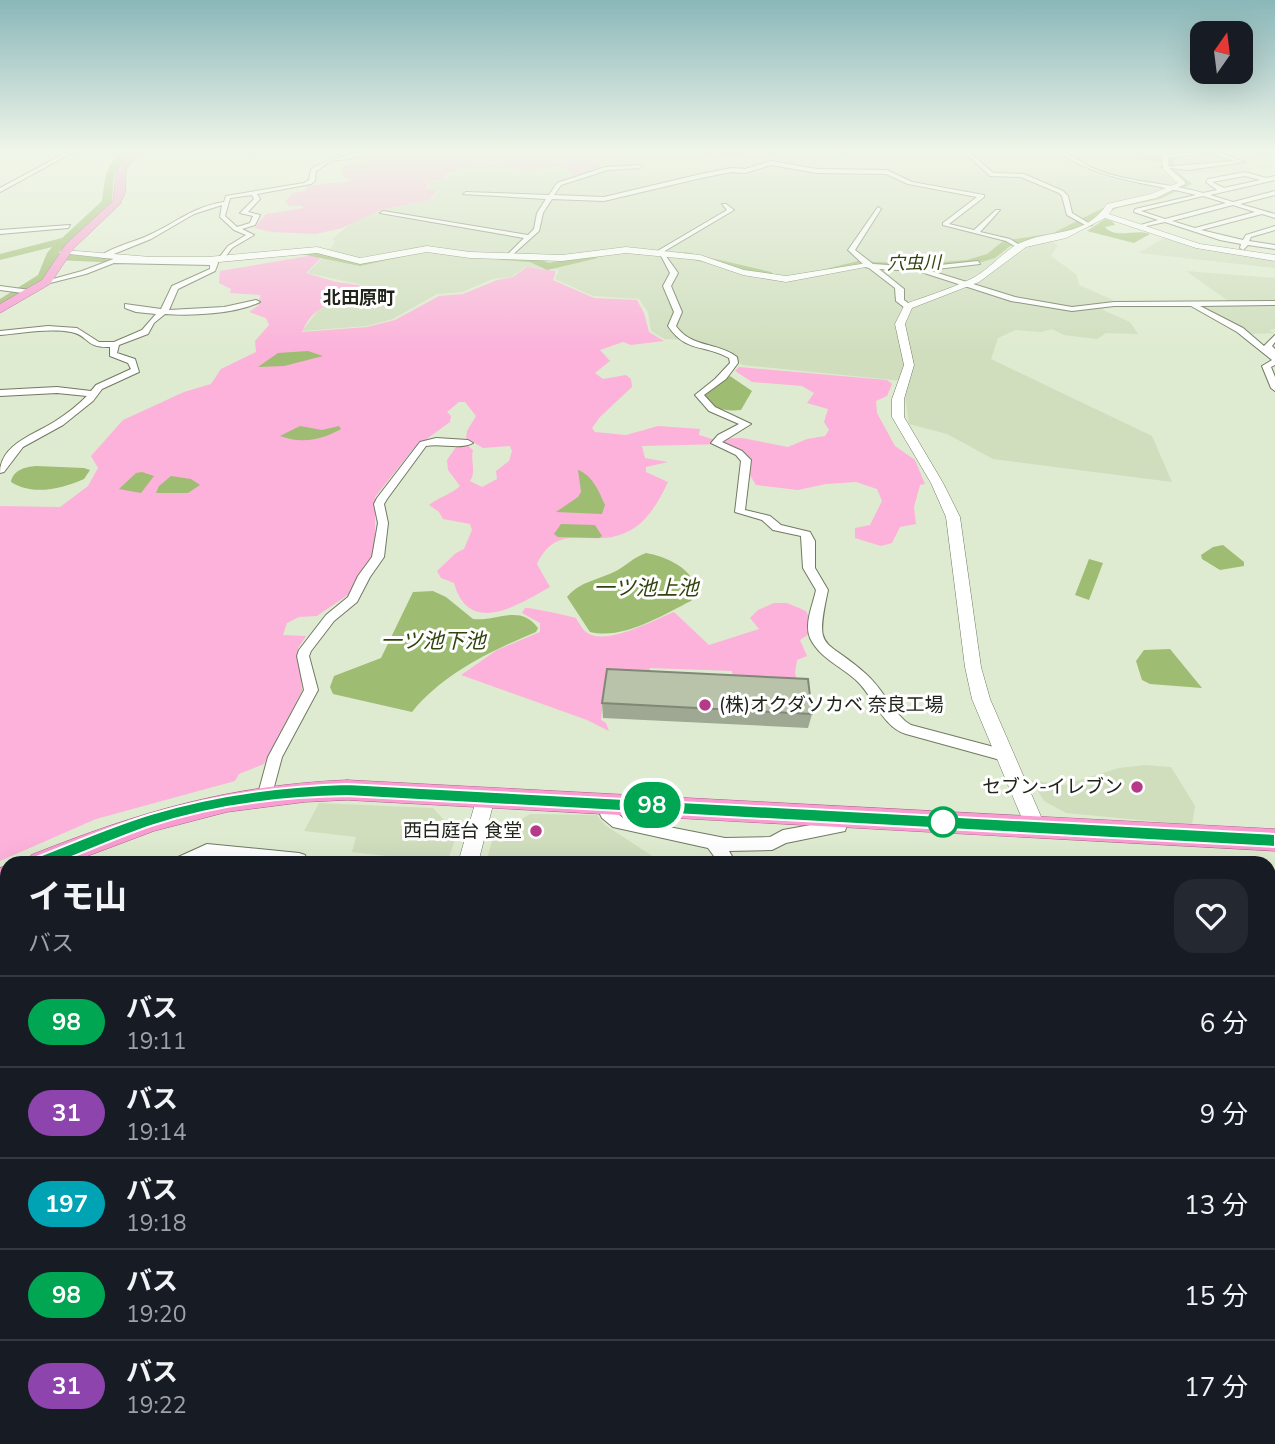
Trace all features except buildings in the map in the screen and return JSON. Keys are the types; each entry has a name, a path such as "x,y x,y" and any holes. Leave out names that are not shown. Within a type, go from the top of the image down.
{"highway":[{"path":"0,309 46,282 62,256 101,217"},
{"path":"58,856 149,821 201,806 266,794 347,790 1275,840"}],"street":[{"path":"102,257 117,247 151,237 182,217"},
{"path":"0,333 48,328 77,330 97,345 115,344 145,332 151,322 164,311 175,288 213,270 217,261 230,247 251,235 236,229 223,217"},
{"path":"236,229 253,225 256,217"},
{"path":"410,217 528,237"},
{"path":"510,256 537,230 539,217"},
{"path":"660,253 719,217"},
{"path":"872,217 851,250 867,266 896,284 900,289 900,301 908,306"},
{"path":"955,217 946,224 1008,240 1025,239 1037,242"},
{"path":"975,233 991,217"},
{"path":"1075,217 1089,225"},
{"path":"1036,828 981,699 973,667 953,517 937,483 898,417 898,399 909,365 900,320 908,306 976,280 1020,247 1063,236 1100,217"},
{"path":"1112,217 1199,246 1275,247"},
{"path":"1157,217 1275,258"},
{"path":"1139,226 1176,217"},
{"path":"1195,230 1243,217"},
{"path":"0,232 68,226"},
{"path":"1243,248 1248,236 1275,228"},
{"path":"1008,240 1020,247"},
{"path":"62,256 117,260 217,261 308,250 328,251 360,261 427,249 562,258 626,250 700,258 743,272 778,278 799,278 867,266 919,269 978,263"},
{"path":"660,253 674,273 667,286 678,312 672,326 680,339 721,350 733,357 734,363 722,379 699,395 712,409 746,424 721,437 716,443 739,453 746,460 745,480 739,502 740,512 766,518 777,528 800,531 806,534 809,541 809,568 822,590 815,615 817,639 826,650 866,681 898,724 906,729 1004,755"},
{"path":"46,282 117,260"},
{"path":"919,269 962,285 1014,299 1072,309 1114,304 1275,303"},
{"path":"0,288 30,292"},
{"path":"128,306 136,310 180,313 224,309 256,302"},
{"path":"1191,304 1240,330 1275,360 1266,366 1275,388"},
{"path":"1275,337 1268,346 1275,354"},
{"path":"0,470 20,445 60,423 90,399 91,394 99,387 136,370 132,361 113,354 115,344"},
{"path":"0,393 57,390 91,394"},
{"path":"266,794 275,757 311,690 304,650 330,618 352,599 378,557 383,523 379,504 382,498 423,444 436,440 468,443"},
{"path":"470,856 486,797"},
{"path":"601,802 607,814 619,823 713,843 772,843 783,837 839,826 842,816"},
{"path":"713,843 723,856"},
{"path":"196,856 206,851 245,856"},
{"path":"0,1344 0,1389"}],"shaded area":[{"path":"263,217 364,217 342,228 316,234 272,232 254,228"},
{"path":"364,217 1094,217 1046,239 1058,245 1051,256 1077,275 1079,285 1113,300 1103,310 1130,322 1138,334 1106,333 1097,339 1064,335 1052,329 1041,332 1015,330 998,338 991,359 1152,436 1172,482 993,459 947,434 909,424 903,381 742,365 732,354 719,348 685,340 664,339 651,331 648,312 639,299 593,296 555,279 559,270 526,267 511,277 493,279 462,292 437,294 393,319 367,326 302,331 319,309 354,296 368,286 307,273 327,254 323,253 332,247 335,241 332,239 353,222"},
{"path":"1164,238 1197,248 1275,260 1275,268 1139,253"},
{"path":"320,254 324,255 306,273 336,282 366,286 315,313 302,332 367,327 395,320 439,296 463,294 497,280 513,277 527,267 556,271 553,280 594,298 637,300 649,332 664,341 631,345 623,342 600,350 610,361 595,373 603,379 626,375 631,379 632,387 600,417 592,428 595,432 626,435 658,426 700,429 699,435 712,439 742,438 788,447 807,439 825,436 829,430 824,422 828,409 807,403 814,393 802,386 752,382 735,371 739,367 887,380 892,384 887,396 876,401 877,413 895,446 915,460 925,484 920,485 914,507 916,524 900,527 892,543 881,546 855,538 855,528 870,525 882,501 877,489 856,482 826,484 798,490 756,485 748,472 751,464 741,452 726,444 642,446 645,458 668,462 646,467 646,472 668,482 641,523 613,537 565,539 555,543 546,550 537,564 550,587 510,608 483,613 471,609 461,599 454,583 441,578 437,571 464,549 472,530 470,524 443,519 439,512 429,505 460,486 448,470 447,460 456,447 467,445 473,450 473,473 470,481 482,487 497,479 496,471 509,461 512,451 510,446 483,448 466,438 476,416 465,402 459,402 447,412 451,416 450,422 413,449 375,497 375,549 371,560 354,582 352,592 317,616 299,617 287,623 283,635 306,636 298,648 302,691 264,764 239,774 235,781 96,819 11,856 0,856 0,506 60,507 88,486 98,468 91,456 123,420 184,392 211,384 221,369 256,352 255,341 269,325 266,318 249,312 259,305 257,303 261,295 230,293 231,289 219,283 220,271"},
{"path":"1186,271 1275,278 1275,329 1269,330 1275,333 1252,334 1198,306 1234,305"},
{"path":"774,603 787,603 806,611 810,619 809,634 800,640 807,656 797,660 795,673 799,688 734,686 732,671 650,668 648,684 605,681 601,720 606,723 609,731 587,720 461,675 497,650 540,632 540,623 522,613 525,608 576,618 586,632 594,636 630,631 674,612 709,645 759,629 750,618 758,610"},
{"path":"1145,765 1171,767 1195,806 1192,825 1066,813 1044,801 1031,780 1064,785 1119,768"},
{"path":"319,803 433,808 457,834 449,856 387,856 352,852 356,837 304,831"},
{"path":"530,814 597,815 605,825 652,856 488,856 493,837"}],"water":[{"path":"1105,219 1115,225 1105,227 1115,233 1150,234 1134,243 1087,231"},
{"path":"308,351 323,356 284,366 258,367 278,353"},
{"path":"730,376 752,391 741,410 719,408 702,395"},
{"path":"300,426 322,430 339,426 341,429 311,440 280,436"},
{"path":"36,466 90,470 84,479 47,490 28,489 11,482 17,472"},
{"path":"578,470 598,489 605,505 602,514 556,512 581,492"},
{"path":"136,473 154,476 141,493 119,489"},
{"path":"171,476 191,479 200,485 188,493 156,493 159,486"},
{"path":"561,524 595,525 602,536 558,537 554,534"},
{"path":"1223,545 1244,562 1244,566 1220,570 1202,559 1201,555 1213,547"},
{"name":"一ツ池上池","path":"646,553 671,561 686,571 692,578 696,594 691,601 642,625 603,634 590,632 567,597 584,584 616,571"},
{"path":"1089,559 1103,563 1089,600 1075,595"},
{"name":"一ツ池下池","path":"433,591 446,597 473,619 524,616 538,628 536,632 469,664 439,686 412,712 333,694 330,687 334,676 381,658 413,592"},
{"path":"1170,649 1202,688 1150,684 1142,680 1136,661 1144,650"}],"waterway":[{"path":"0,304 43,277 52,253 90,217"},
{"name":"穴虫川","path":"811,274 858,264 917,267 968,263 991,256 1007,243 1056,236 1092,217"},
{"path":"0,257 66,240"},
{"name":"穴虫川","path":"305,252 360,263 409,254"},
{"name":"穴虫川","path":"685,255 767,274"},
{"name":"穴虫川","path":"51,256 142,262"},
{"name":"穴虫川","path":"505,258 532,259 547,267 592,258"}],"bus line":[{"name":"98","path":"56,856 94,840 201,806 292,791 347,790 1275,840"}],"place":[{"name":"(株)オクダソカベ 奈良工場","path":"705,705"},
{"name":"セブン-イレブン","path":"1137,787"},
{"name":"西白庭台 食堂","path":"536,831"}],"district":[{"name":"北田原町","path":"359,298"}]}
